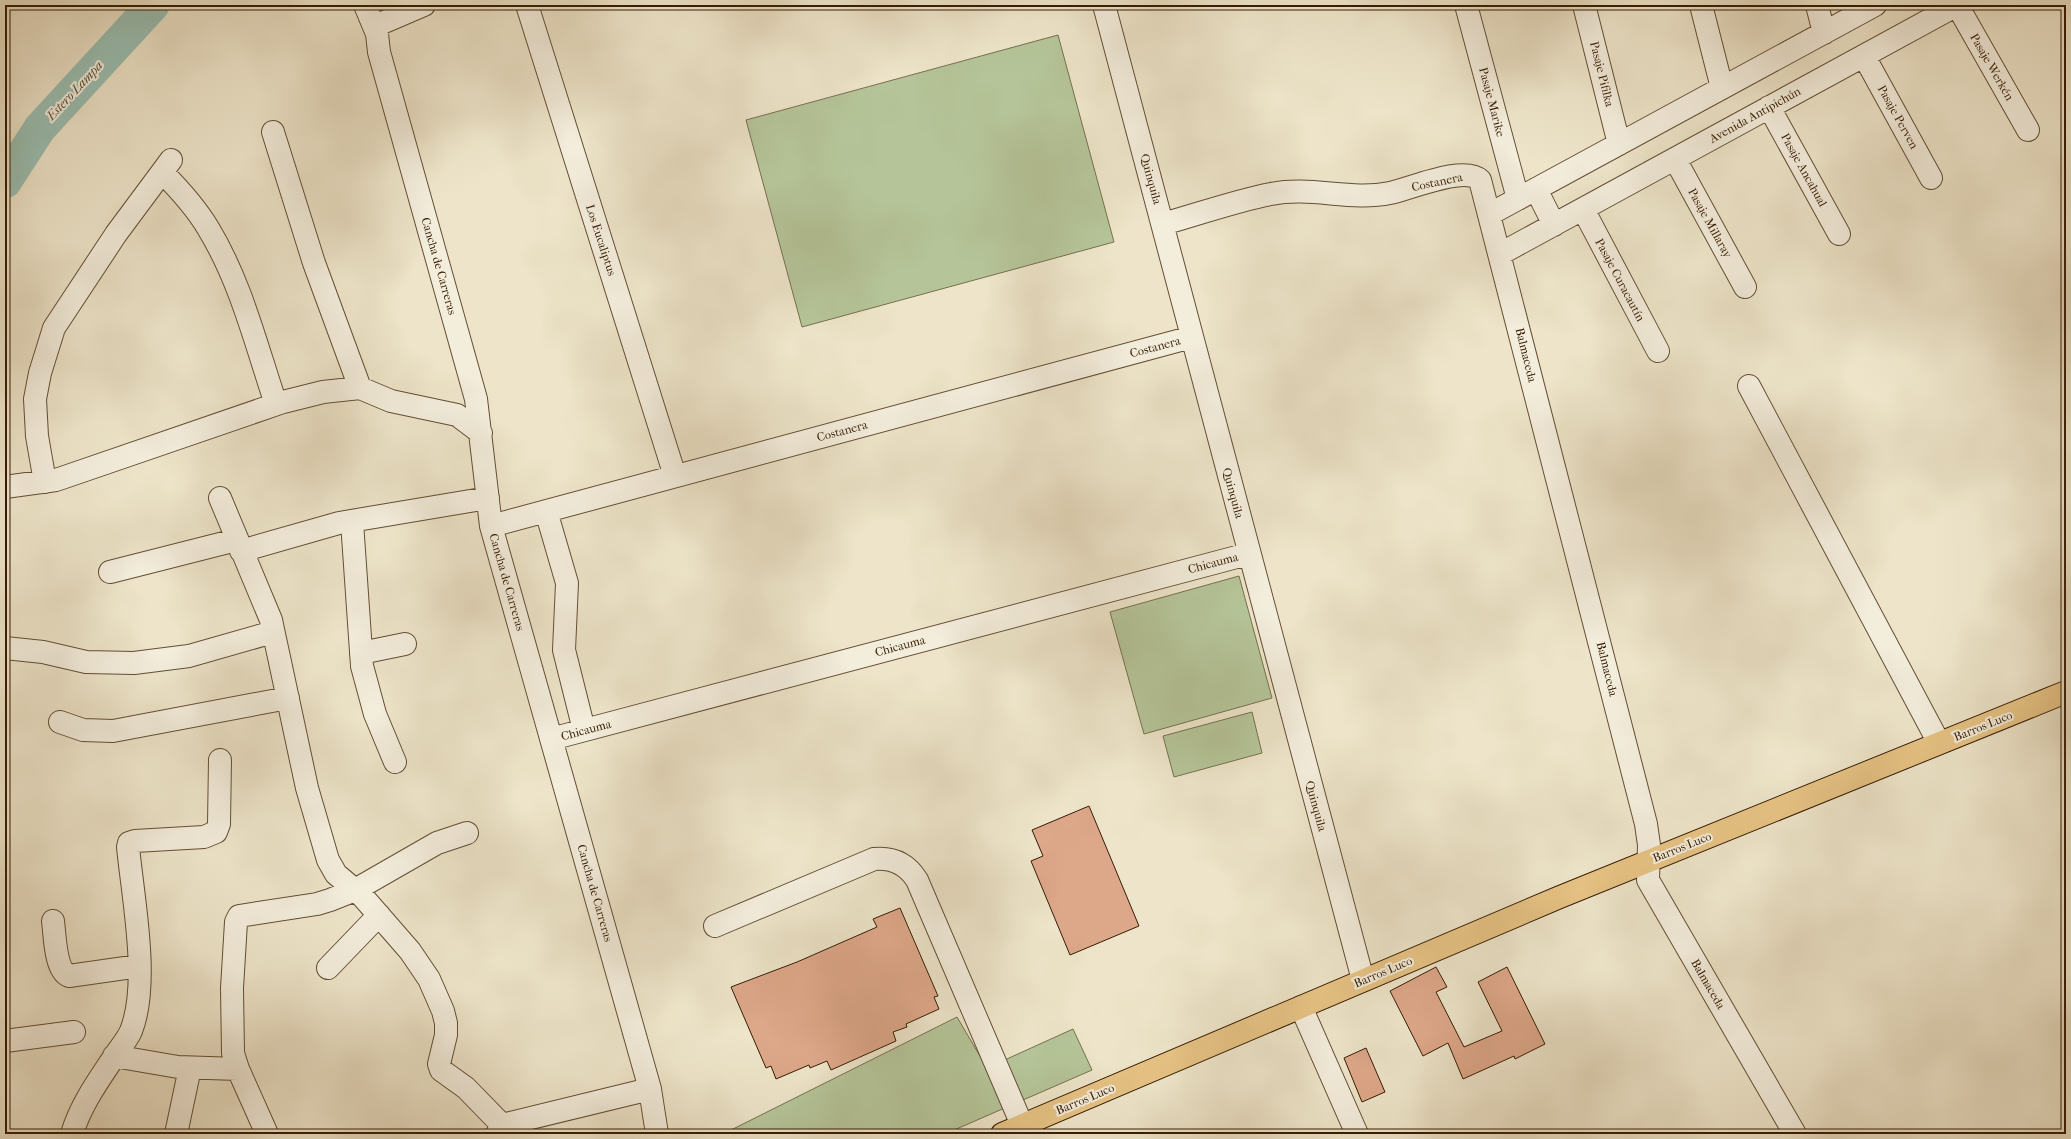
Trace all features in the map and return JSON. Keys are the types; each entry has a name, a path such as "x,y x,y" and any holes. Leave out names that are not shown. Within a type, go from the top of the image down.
{"main road":[{"name":"Barros Luco","path":"1002,1134 1363,980 1648,861 2066,692"}],"street":[{"name":"Cancha de Carreras","path":"365,5 375,26 379,52 471,376 481,433 491,526 650,1089 657,1134"},
{"path":"375,26 424,5"},
{"name":"Los Eucaliptus","path":"527,5 675,476"},
{"name":"Quinquila","path":"1104,5 1163,224 1248,554 1363,980"},
{"name":"Pasaje Marike","path":"1466,5 1527,194"},
{"name":"Pasaje Pifilka","path":"1584,5 1619,144"},
{"path":"1701,5 1722,88"},
{"path":"1817,5 1824,33"},
{"path":"1490,214 1875,5"},
{"name":"Avenida Antipichún","path":"1500,254 1957,5"},
{"name":"Pasaje Werkén","path":"1957,5 2028,130"},
{"name":"Pasaje Perven","path":"1864,56 1931,178"},
{"name":"Pasaje Ancahual","path":"1769,107 1839,234"},
{"path":"273,132 314,263 360,388"},
{"name":"Pasaje Millaray","path":"1675,159 1744,286"},
{"path":"45,482 36,436 36,399 40,373 54,328 116,234 167,166 179,189 208,227 229,267 276,404"},
{"name":"Costanera","path":"1163,224 1272,194 1313,192 1362,197 1391,193 1456,176 1472,175 1477,178"},
{"name":"Balmaceda","path":"1477,178 1483,184 1649,836 1648,880 1795,1134"},
{"path":"1527,194 1554,225"},
{"name":"Pasaje Curacautín","path":"1583,209 1658,351"},
{"name":"Costanera","path":"491,526 1192,337"},
{"path":"1749,386 1940,743"},
{"path":"5,487 45,482 83,472 276,404 323,392 360,388 391,401 457,415 481,433"},
{"path":"220,498 271,620 307,788 328,860 336,874 355,890 410,950 429,979 443,1011 446,1035 439,1064 441,1070 466,1088 500,1129 650,1089"},
{"path":"110,572 339,523 488,498"},
{"path":"546,511 567,582 564,650 584,730"},
{"path":"352,522 362,666 375,714 395,762"},
{"name":"Chicauma","path":"551,739 1248,554"},
{"path":"5,648 43,652 86,662 134,663 189,656 274,632"},
{"path":"361,652 406,644"},
{"path":"60,722 83,730 113,731 288,698"},
{"path":"72,1134 76,1121 95,1086 130,1032 138,1002 140,966 128,847 129,843 135,840 204,837 216,832 219,824 220,760"},
{"path":"267,1134 238,1069 233,1053 231,1032 232,988 236,922 239,916 317,904 355,890 431,846 467,833"},
{"path":"715,926 874,858 889,858 905,865 917,880 1022,1126"},
{"path":"328,968 379,915"},
{"path":"54,921 60,967 66,975 69,976 140,966"},
{"path":"1301,1007 1356,1134"},
{"path":"5,1041 74,1032"},
{"path":"114,1056 146,1063 190,1068 238,1069"},
{"path":"176,1134 190,1068"}],"green space":[{"path":"1058,35 1114,242 802,327 746,120"},
{"path":"1239,576 1272,698 1144,734 1110,612"},
{"path":"1252,712 1262,753 1174,777 1163,736"},
{"path":"957,1017 987,1068 1073,1029 1092,1070 945,1134 723,1134"}],"building":[{"path":"1089,806 1139,926 1070,955 1031,861 1043,856 1032,830"},
{"path":"900,908 938,996 934,997 939,1009 906,1024 907,1027 893,1032 896,1041 831,1070 827,1061 810,1068 809,1065 776,1079 771,1066 766,1068 731,987 797,962 877,927 873,919"},
{"path":"1436,967 1447,987 1436,992 1464,1047 1502,1031 1478,982 1507,967 1545,1044 1515,1059 1514,1056 1463,1079 1448,1043 1423,1056 1390,991"},
{"path":"1366,1048 1385,1092 1362,1102 1344,1058"}],"waterway":[{"name":"Estero Lampa","path":"5,182 40,128 153,5"}]}
